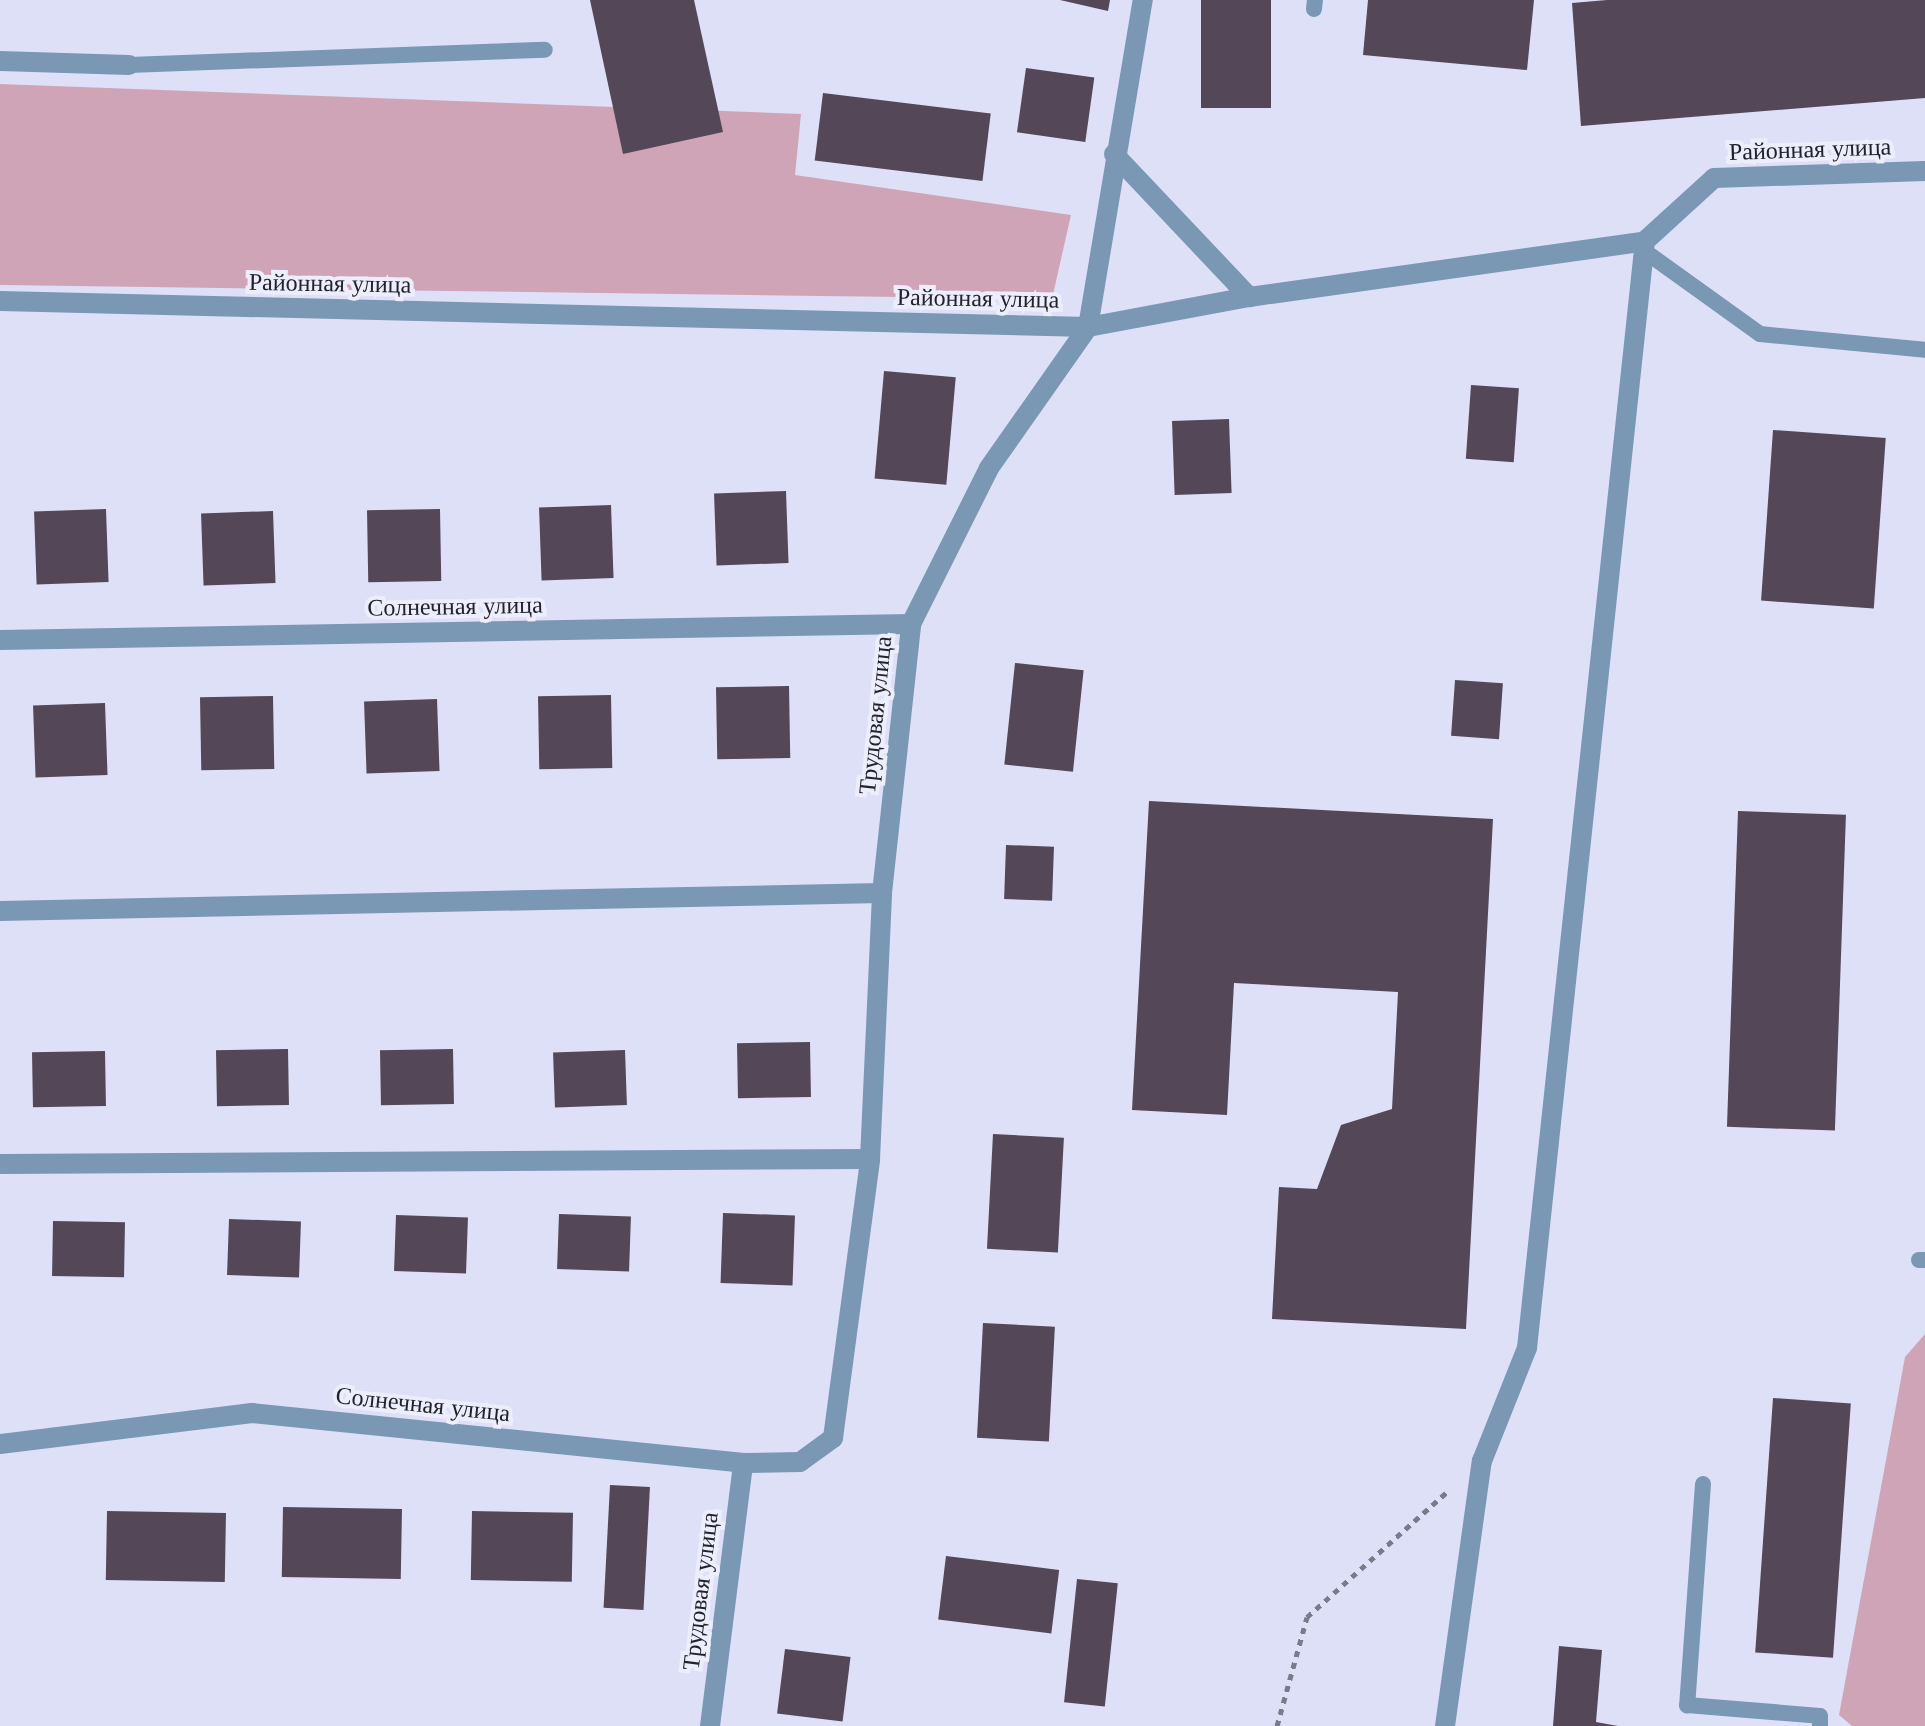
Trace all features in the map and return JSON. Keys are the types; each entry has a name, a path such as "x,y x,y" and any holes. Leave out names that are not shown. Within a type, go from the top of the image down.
{"street":[{"name":"Трудовая улица","path":"833,1438 870,1159 882,893 911,624 989,468 1088,327 1114,154 1143,0"},
{"path":"0,61 129,65"},
{"path":"1114,154 1249,297"},
{"name":"Районная улица","path":"0,301 1088,327 1249,297 1644,246 1714,178 1925,171"},
{"path":"1445,1726 1482,1461 1527,1348 1644,246"},
{"name":"Солнечная улица","path":"0,640 911,624"},
{"path":"0,911 882,893"},
{"path":"0,1164 870,1159"},
{"name":"Солнечная улица","path":"0,1444 252,1413 743,1463 800,1462 833,1438"},
{"name":"Трудовая улица","path":"710,1726 743,1463"}],"lane":[{"path":"129,65 545,50"},
{"path":"1644,246 1760,334 1925,350"},
{"path":"1703,1484 1687,1705 1820,1716 1820,1726"}],"path":[{"path":"1277,1726 1307,1617 1482,1461"}],"shaded area":[{"path":"0,84 801,114 795,175 1071,215 1052,299 0,285"},
{"path":"1925,1334 1925,1726 1852,1726 1839,1715 1905,1357"}],"building":[{"path":"590,0 694,0 723,132 623,154"},
{"path":"1060,0 1110,0 1108,11"},
{"path":"1201,0 1271,0 1271,108 1201,108"},
{"path":"1368,0 1534,0 1527,70 1363,55"},
{"path":"1607,0 1925,0 1925,98 1581,126 1572,3"},
{"path":"1026,68 1094,78 1085,142 1017,132"},
{"path":"823,93 991,114 982,181 815,160"},
{"path":"884,371 956,377 946,485 875,479"},
{"path":"1471,385 1519,388 1514,462 1466,459"},
{"path":"1229,419 1232,493 1175,495 1172,421"},
{"path":"1773,430 1886,438 1874,608 1761,601"},
{"path":"786,491 789,563 717,565 714,494"},
{"path":"611,505 614,578 542,580 539,508"},
{"path":"106,509 109,582 37,584 34,512"},
{"path":"440,509 441,581 368,582 367,510"},
{"path":"273,511 276,583 204,585 201,514"},
{"path":"1015,663 1084,670 1073,772 1004,764"},
{"path":"1455,680 1503,683 1499,739 1451,736"},
{"path":"789,686 790,758 717,759 716,687"},
{"path":"611,695 612,768 539,769 538,696"},
{"path":"273,696 274,769 201,770 200,697"},
{"path":"437,699 440,771 367,774 364,702"},
{"path":"105,703 108,775 36,777 33,706"},
{"path":"1149,801 1493,819 1466,1329 1272,1319 1279,1187 1317,1189 1341,1125 1392,1109 1398,992 1234,983 1227,1115 1132,1110"},
{"path":"1738,811 1846,815 1835,1131 1727,1127"},
{"path":"1006,845 1054,847 1052,901 1004,899"},
{"path":"810,1042 811,1097 738,1098 737,1043"},
{"path":"288,1049 289,1105 217,1106 216,1050"},
{"path":"453,1049 454,1104 381,1105 380,1050"},
{"path":"625,1050 627,1105 555,1107 553,1053"},
{"path":"105,1051 106,1106 33,1107 32,1052"},
{"path":"993,1134 1064,1138 1058,1253 987,1249"},
{"path":"723,1213 795,1216 793,1285 721,1283"},
{"path":"559,1214 631,1217 629,1271 557,1269"},
{"path":"396,1215 468,1218 466,1273 394,1271"},
{"path":"229,1219 301,1222 299,1277 227,1275"},
{"path":"53,1221 125,1222 124,1277 52,1276"},
{"path":"983,1323 1055,1327 1049,1442 977,1438"},
{"path":"1773,1398 1851,1403 1833,1658 1755,1652"},
{"path":"610,1485 650,1487 644,1610 604,1608"},
{"path":"283,1507 402,1509 401,1579 282,1577"},
{"path":"107,1511 226,1513 225,1582 106,1580"},
{"path":"472,1511 573,1513 572,1582 471,1580"},
{"path":"946,1556 1059,1570 1051,1633 938,1620"},
{"path":"1077,1579 1118,1583 1105,1707 1064,1702"},
{"path":"1559,1646 1602,1650 1596,1722 1618,1726 1553,1726"},
{"path":"785,1649 851,1657 843,1722 777,1714"}]}
